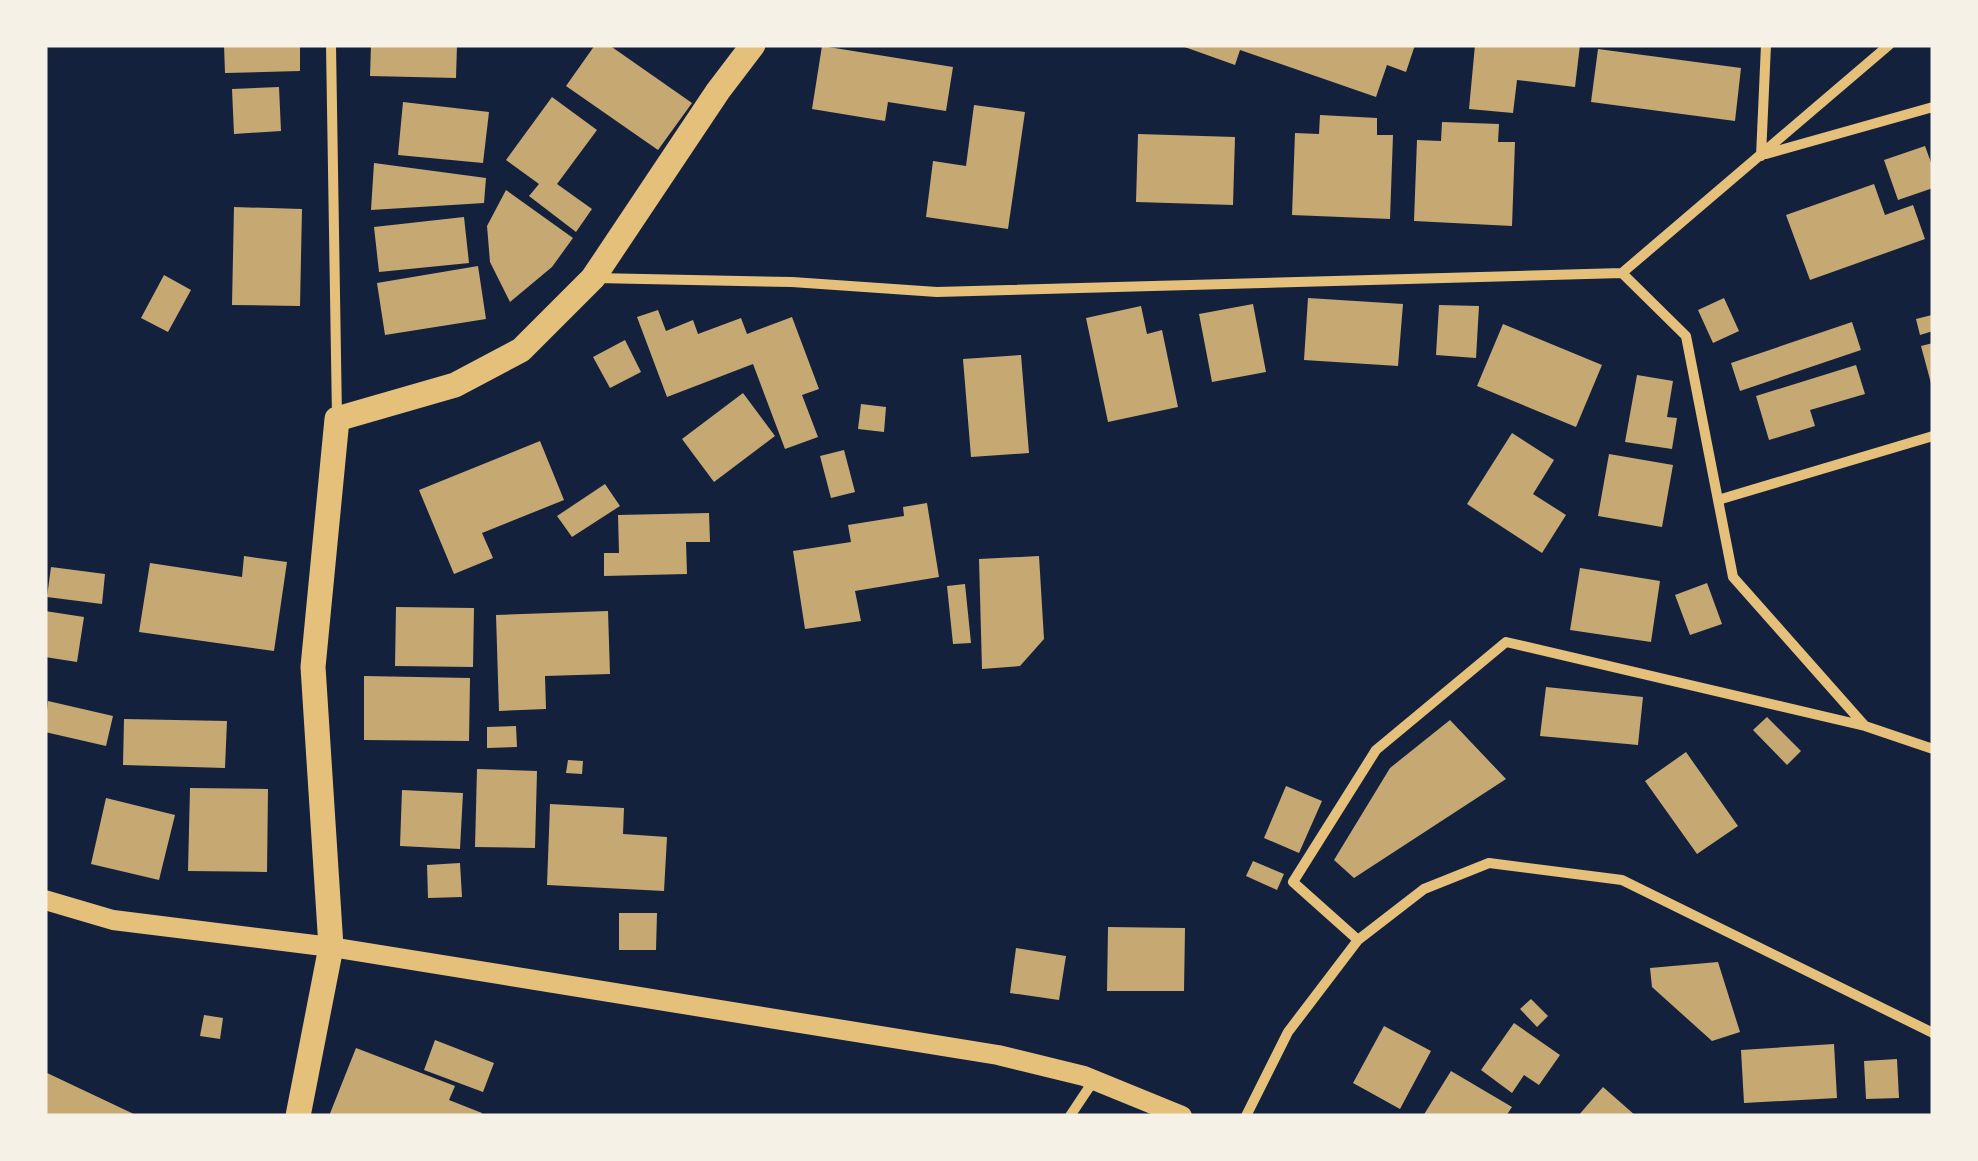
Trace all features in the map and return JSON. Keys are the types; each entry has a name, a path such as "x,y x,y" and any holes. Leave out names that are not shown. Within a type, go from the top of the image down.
{"main road":[{"path":"298,1116 330,948 313,666 337,419 455,385 521,350 593,278 754,45"},
{"path":"45,900 113,920 330,948 998,1055 1094,1080 1182,1116"}],"street":[{"path":"331,45 337,419"},
{"path":"1761,156 1766,45"},
{"path":"593,278 792,282 937,292 1622,273 1889,45"},
{"path":"1761,156 1933,108"},
{"path":"1622,273 1686,336 1733,577 1864,726"},
{"path":"1718,500 1933,436"},
{"path":"1358,940 1292,882 1376,750 1506,642 1864,726 1933,750"},
{"path":"1246,1116 1288,1032 1358,940 1424,890 1489,863 1622,880 1933,1033"},
{"path":"1070,1116 1094,1080"}],"building":[{"path":"224,45 300,45 300,71 225,73"},
{"path":"371,45 457,45 456,78 370,76"},
{"path":"595,45 609,45 692,103 658,150 566,86"},
{"path":"1179,45 1415,45 1406,72 1387,65 1376,97 1240,50 1235,65"},
{"path":"1475,45 1580,45 1575,87 1517,80 1513,113 1469,109"},
{"path":"822,46 953,67 946,111 888,102 885,121 812,109"},
{"path":"1598,49 1741,68 1735,121 1591,102"},
{"path":"279,87 281,131 234,134 232,89"},
{"path":"552,97 597,130 557,184 592,209 576,232 529,196 539,184 506,160"},
{"path":"403,102 489,112 483,163 398,155"},
{"path":"974,105 1025,112 1008,229 926,217 933,161 966,166"},
{"path":"1320,115 1377,118 1377,135 1393,135 1390,219 1292,215 1295,133 1319,134"},
{"path":"1442,122 1499,124 1498,142 1515,142 1512,226 1414,221 1417,140 1441,141"},
{"path":"1138,134 1235,137 1233,205 1136,202"},
{"path":"1925,146 1933,168 1933,188 1898,200 1884,160"},
{"path":"374,163 486,178 484,203 371,210"},
{"path":"1874,184 1885,215 1913,205 1925,239 1810,280 1786,215"},
{"path":"506,190 573,238 552,267 510,302 490,262 487,226"},
{"path":"234,207 302,209 300,306 232,305"},
{"path":"464,217 469,263 379,272 374,227"},
{"path":"478,266 486,319 385,335 377,283"},
{"path":"164,275 191,290 168,332 141,318"},
{"path":"1308,298 1403,304 1398,366 1304,360"},
{"path":"1724,298 1739,331 1713,343 1698,310"},
{"path":"1253,304 1266,372 1212,382 1199,314"},
{"path":"1439,305 1479,306 1476,358 1436,355"},
{"path":"1141,306 1147,334 1162,330 1178,407 1108,422 1086,318"},
{"path":"658,310 666,331 693,320 698,334 741,318 747,334 792,317 819,389 802,395 818,437 785,449 753,364 667,397 637,317"},
{"path":"1932,315 1933,331 1920,335 1916,319"},
{"path":"1852,322 1861,350 1740,391 1731,363"},
{"path":"1503,324 1602,365 1576,427 1477,386"},
{"path":"625,340 641,372 610,388 593,357"},
{"path":"1933,343 1933,387 1932,387 1921,346"},
{"path":"1021,355 1029,453 971,457 963,359"},
{"path":"1856,365 1865,394 1810,410 1815,426 1769,440 1756,396"},
{"path":"1637,375 1673,381 1667,417 1677,418 1672,449 1625,442"},
{"path":"743,393 775,436 714,482 682,439"},
{"path":"861,404 886,407 884,432 858,429"},
{"path":"1512,433 1554,460 1533,494 1566,515 1542,553 1467,504"},
{"path":"540,441 564,500 482,533 493,558 454,574 419,490"},
{"path":"844,450 855,492 831,498 820,456"},
{"path":"1609,454 1673,465 1662,527 1598,516"},
{"path":"605,484 620,506 572,537 557,516"},
{"path":"927,503 939,577 855,591 861,621 805,629 793,551 851,542 848,525 904,516 903,507"},
{"path":"709,513 710,542 686,542 687,574 604,576 604,553 619,553 618,515"},
{"path":"244,556 287,562 274,651 139,632 150,563 242,577"},
{"path":"1039,556 1044,639 1020,666 982,669 979,559"},
{"path":"51,567 105,574 102,604 47,597"},
{"path":"1580,568 1660,581 1651,642 1570,630"},
{"path":"1707,583 1722,624 1690,635 1675,595"},
{"path":"965,584 971,643 953,644 947,586"},
{"path":"396,607 474,608 473,667 395,666"},
{"path":"45,611 84,617 77,662 45,657"},
{"path":"608,611 610,674 545,676 546,709 499,711 496,615"},
{"path":"364,676 470,678 469,741 364,740"},
{"path":"1546,687 1643,697 1638,745 1540,736"},
{"path":"48,701 113,716 106,746 45,732"},
{"path":"1767,717 1801,751 1787,765 1753,730"},
{"path":"124,719 227,721 225,768 123,765"},
{"path":"1450,720 1506,779 1354,878 1334,860 1390,768"},
{"path":"516,726 517,747 487,748 487,727"},
{"path":"1686,752 1738,826 1697,854 1645,781"},
{"path":"568,760 583,761 582,774 566,773"},
{"path":"477,769 537,771 535,848 475,847"},
{"path":"1286,786 1322,801 1299,853 1264,838"},
{"path":"190,788 268,789 267,872 188,871"},
{"path":"402,790 463,793 460,849 400,846"},
{"path":"106,798 175,815 159,880 91,864"},
{"path":"550,804 624,808 623,834 667,837 664,891 547,885"},
{"path":"1253,861 1284,874 1277,890 1246,876"},
{"path":"460,863 462,897 428,898 427,865"},
{"path":"619,913 657,913 656,950 619,950"},
{"path":"1108,927 1185,928 1184,991 1107,991"},
{"path":"1016,948 1066,956 1059,1000 1010,993"},
{"path":"1718,962 1740,1032 1712,1041 1652,987 1650,968"},
{"path":"1531,999 1548,1016 1537,1027 1520,1009"},
{"path":"204,1015 223,1018 220,1039 200,1036"},
{"path":"1514,1023 1560,1055 1539,1085 1524,1075 1512,1093 1481,1070"},
{"path":"1384,1026 1431,1051 1400,1109 1353,1083"},
{"path":"435,1040 494,1063 483,1092 424,1070"},
{"path":"1834,1044 1837,1098 1744,1103 1741,1050"},
{"path":"356,1048 455,1086 449,1100 482,1113 481,1116 329,1116"},
{"path":"1897,1059 1899,1098 1866,1099 1864,1061"},
{"path":"1451,1071 1512,1107 1506,1116 1423,1116"},
{"path":"45,1072 138,1116 45,1116"},
{"path":"1603,1087 1636,1116 1578,1116"}]}
